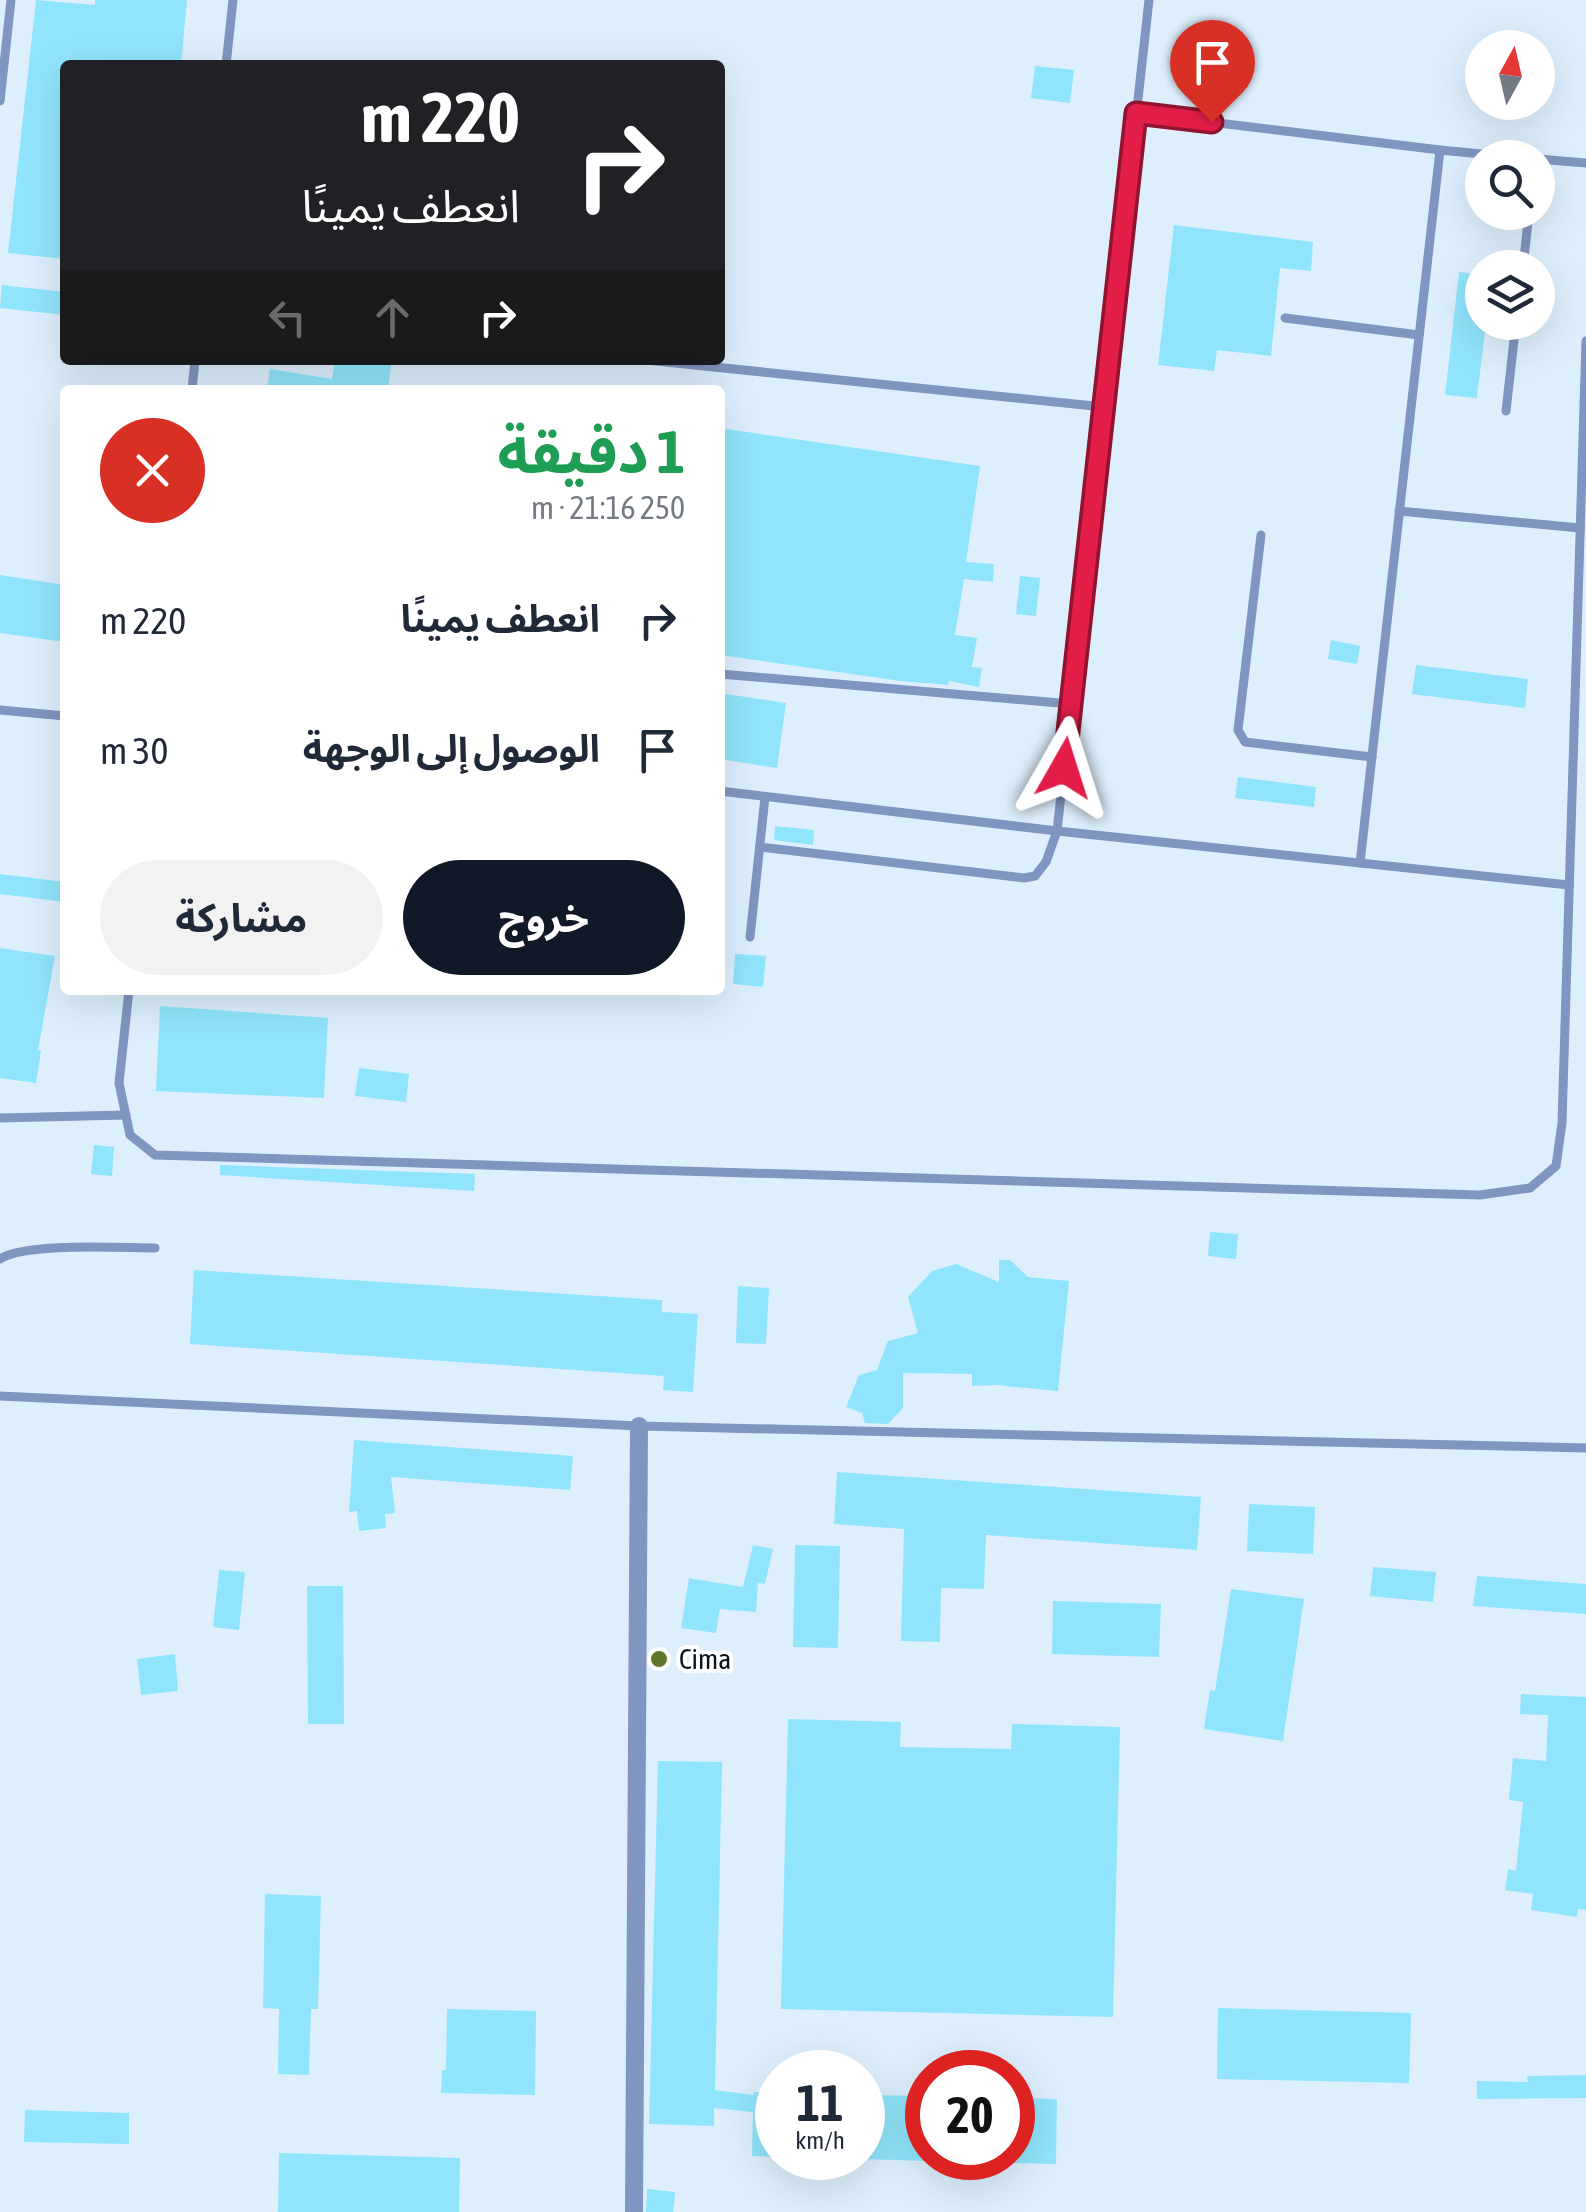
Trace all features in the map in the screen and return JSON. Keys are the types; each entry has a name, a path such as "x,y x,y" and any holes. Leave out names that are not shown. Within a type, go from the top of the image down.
{"street":[{"path":"634,2212 639,1426"}],"lane":[{"path":"0,101 10,0"},
{"path":"227,60 233,0"},
{"path":"760,846 1024,878 1035,876 1046,862 1058,832 1148,0"},
{"path":"1136,113 1465,152"},
{"path":"1360,863 1440,150"},
{"path":"1555,160 1586,163"},
{"path":"1285,318 1419,335"},
{"path":"1506,411 1514,340"},
{"path":"128,995 119,1082 130,1135 155,1155 1480,1195 1530,1188 1556,1166 1562,1123 1586,341"},
{"path":"694,365 1104,408"},
{"path":"713,365 1104,408"},
{"path":"1400,511 1580,528"},
{"path":"1261,536 1238,730 1244,742 1372,757"},
{"path":"725,674 1071,704"},
{"path":"0,710 60,716"},
{"path":"725,792 1058,832 1568,885"},
{"path":"750,937 765,797"},
{"path":"0,1118 126,1115"},
{"path":"0,1260 30,1249 155,1248"},
{"path":"0,1396 639,1426 1586,1448"}],"building":[{"path":"36,0 95,5 95,0 187,0 181,60 60,60 60,258 8,253"},
{"path":"1035,66 1074,70 1070,103 1031,98"},
{"path":"1174,225 1313,242 1311,271 1280,268 1271,356 1217,350 1214,371 1158,365"},
{"path":"1459,272 1465,273 1465,340 1484,340 1477,398 1445,395"},
{"path":"2,285 60,291 60,314 0,308"},
{"path":"334,365 391,365 389,385 268,385 270,369 332,379"},
{"path":"725,429 980,466 966,562 994,564 993,582 964,579 955,635 977,638 972,667 982,668 979,687 949,681 948,685 725,656"},
{"path":"0,575 60,584 60,641 0,633"},
{"path":"1020,576 1040,578 1036,616 1016,614"},
{"path":"1331,640 1360,646 1357,664 1328,659"},
{"path":"1416,665 1528,679 1525,708 1412,694"},
{"path":"725,694 786,703 777,768 725,760"},
{"path":"1238,777 1316,787 1314,807 1235,798"},
{"path":"775,826 814,830 813,845 774,840"},
{"path":"0,874 60,881 60,901 0,894"},
{"path":"0,948 55,956 36,1083 0,1078"},
{"path":"735,954 766,956 763,987 733,984"},
{"path":"160,1006 328,1018 324,1098 156,1091"},
{"path":"359,1068 409,1074 406,1102 355,1096"},
{"path":"94,1145 114,1147 112,1176 91,1174"},
{"path":"220,1165 475,1174 474,1191 220,1175"},
{"path":"1210,1232 1238,1234 1236,1259 1208,1256"},
{"path":"999,1260 1010,1260 1028,1277 1069,1281 1058,1391 972,1386 972,1374 903,1373 903,1408 888,1424 865,1423 862,1413 846,1407 859,1375 877,1370 888,1341 918,1333 908,1297 932,1271 956,1264 999,1282"},
{"path":"194,1270 662,1300 662,1312 698,1314 693,1392 663,1390 664,1376 190,1344"},
{"path":"738,1286 769,1288 766,1344 736,1343"},
{"path":"354,1440 573,1456 570,1490 391,1477 395,1513 385,1514 386,1528 359,1531 357,1511 349,1512"},
{"path":"837,1472 1201,1497 1197,1550 986,1535 984,1589 941,1588 940,1642 901,1641 904,1529 834,1524"},
{"path":"1249,1504 1315,1507 1313,1554 1247,1551"},
{"path":"753,1545 773,1549 765,1584 758,1583 756,1612 720,1609 716,1633 681,1628 689,1578 743,1587"},
{"path":"795,1545 840,1546 838,1648 793,1647"},
{"path":"1373,1567 1436,1572 1433,1602 1370,1596"},
{"path":"219,1570 245,1572 239,1630 213,1627"},
{"path":"1477,1576 1586,1584 1586,1614 1473,1606"},
{"path":"307,1586 343,1586 344,1724 308,1724"},
{"path":"1231,1589 1304,1599 1283,1741 1204,1729 1210,1690 1215,1691"},
{"path":"1053,1601 1161,1604 1159,1657 1052,1654"},
{"path":"175,1654 178,1691 141,1695 137,1659"},
{"path":"1521,1694 1586,1697 1586,1910 1578,1909 1577,1917 1531,1910 1533,1894 1505,1890 1508,1869 1516,1871 1523,1802 1509,1800 1513,1758 1546,1761 1548,1715 1520,1714"},
{"path":"788,1719 901,1722 900,1747 1011,1749 1012,1724 1120,1727 1113,2017 781,2009"},
{"path":"658,1761 722,1762 715,2090 753,2095 755,2092 755,2156 753,2112 714,2108 714,2126 649,2124"},
{"path":"265,1894 321,1896 318,2009 311,2009 309,2075 278,2074 279,2009 263,2008"},
{"path":"1218,2008 1411,2013 1409,2083 1217,2079"},
{"path":"447,2009 536,2011 535,2095 441,2093 442,2070 446,2070"},
{"path":"1586,2075 1586,2098 1477,2099 1477,2081 1528,2082 1527,2076"},
{"path":"885,2095 905,2096 905,2160 885,2160"},
{"path":"1035,2099 1057,2099 1056,2164 1035,2164"},
{"path":"25,2110 129,2113 129,2144 24,2142"},
{"path":"279,2153 460,2158 459,2212 278,2212"},
{"path":"647,2189 675,2192 673,2212 646,2212"}],"place":[{"name":"Cima","path":"659,1659"}],"route":[{"path":"1064,768 1136,113 1212,122"}]}
